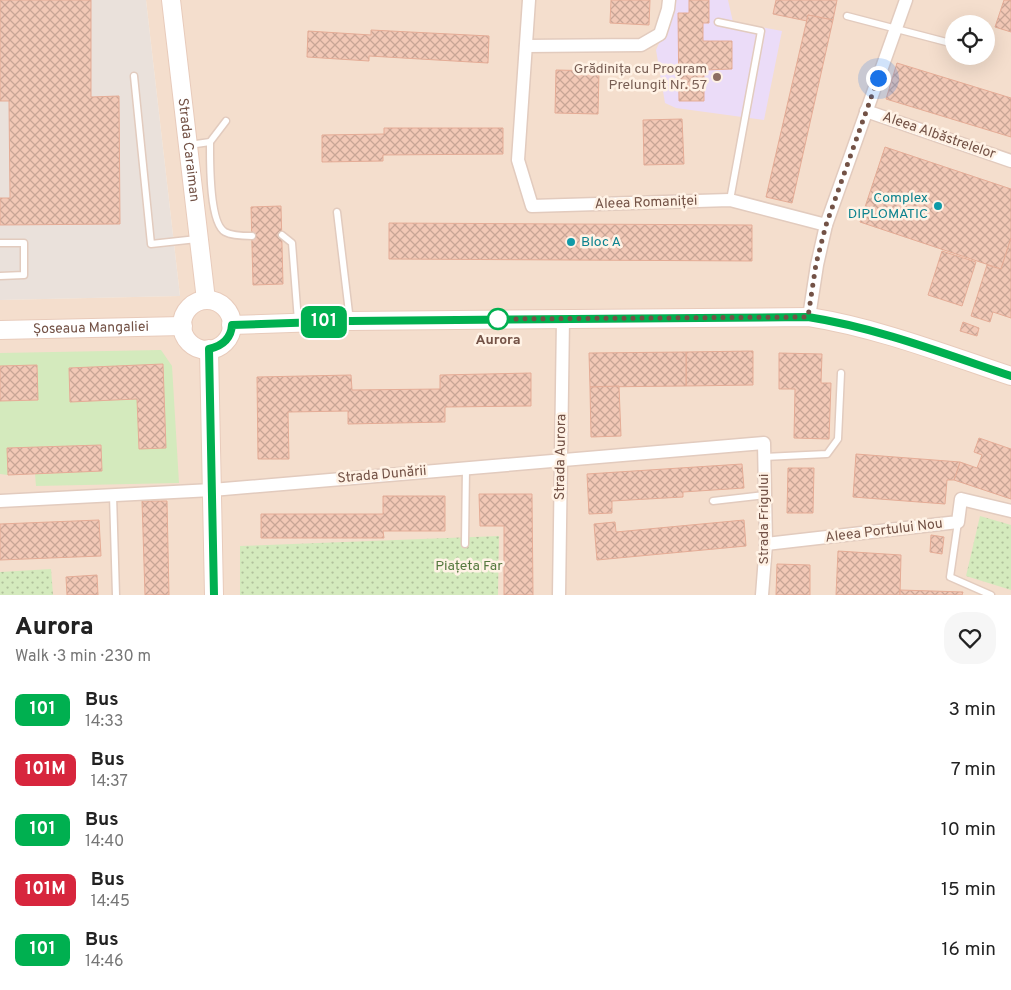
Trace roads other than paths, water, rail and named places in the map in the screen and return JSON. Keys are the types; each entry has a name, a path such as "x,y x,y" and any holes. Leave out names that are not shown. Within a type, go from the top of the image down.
{"street":[{"name":"Strada Caraiman","path":"170,0 206,300"},
{"name":"Aleea Romaniței","path":"529,0 518,160 532,206 730,200 826,225"},
{"path":"526,46 641,45 660,34 669,0"},
{"path":"808,317 816,264 826,225 906,0"},
{"name":"Aleea Albăstrelelor","path":"866,111 1011,161"},
{"path":"206,300 217,302 224,306 229,312 232,325 229,336 224,343 209,349 201,349 188,340 183,326 184,316 188,309 194,304 206,300"},
{"path":"232,325 350,321 808,317 845,324 902,340 1011,376"},
{"name":"Strada Aurora","path":"559,595 563,319"},
{"name":"Șoseaua Mangaliei","path":"0,330 183,326"},
{"path":"209,349 214,595"},
{"name":"Strada Dunării","path":"0,501 212,490 764,443"},
{"name":"Strada Frigului","path":"762,595 766,544 764,443"},
{"name":"Aleea Portului Nou","path":"766,544 958,522 961,499 1011,511"}],"lane":[{"path":"847,16 945,42"},
{"path":"718,22 761,31 730,200"},
{"path":"134,76 151,244 199,239"},
{"path":"226,121 210,142 212,190 218,225 225,232 252,236"},
{"path":"187,145 210,142"},
{"path":"337,212 350,321"},
{"path":"282,235 292,243 298,322"},
{"path":"0,244 24,243 24,275 0,276"},
{"path":"764,456 827,454 838,439 841,373"},
{"path":"465,544 466,468"},
{"path":"113,495 116,595"},
{"path":"713,501 765,495"},
{"path":"958,522 950,577 991,595"}],"place":[{"name":"Grădinița cu Program Prelungit Nr. 57","path":"717,77"},
{"name":"Complex DIPLOMATIC","path":"938,206"},
{"name":"Bloc A","path":"571,242"},
{"name":"Aurora","path":"498,319"}],"park label":[{"name":"Piațeta Far","path":"469,566"}]}
